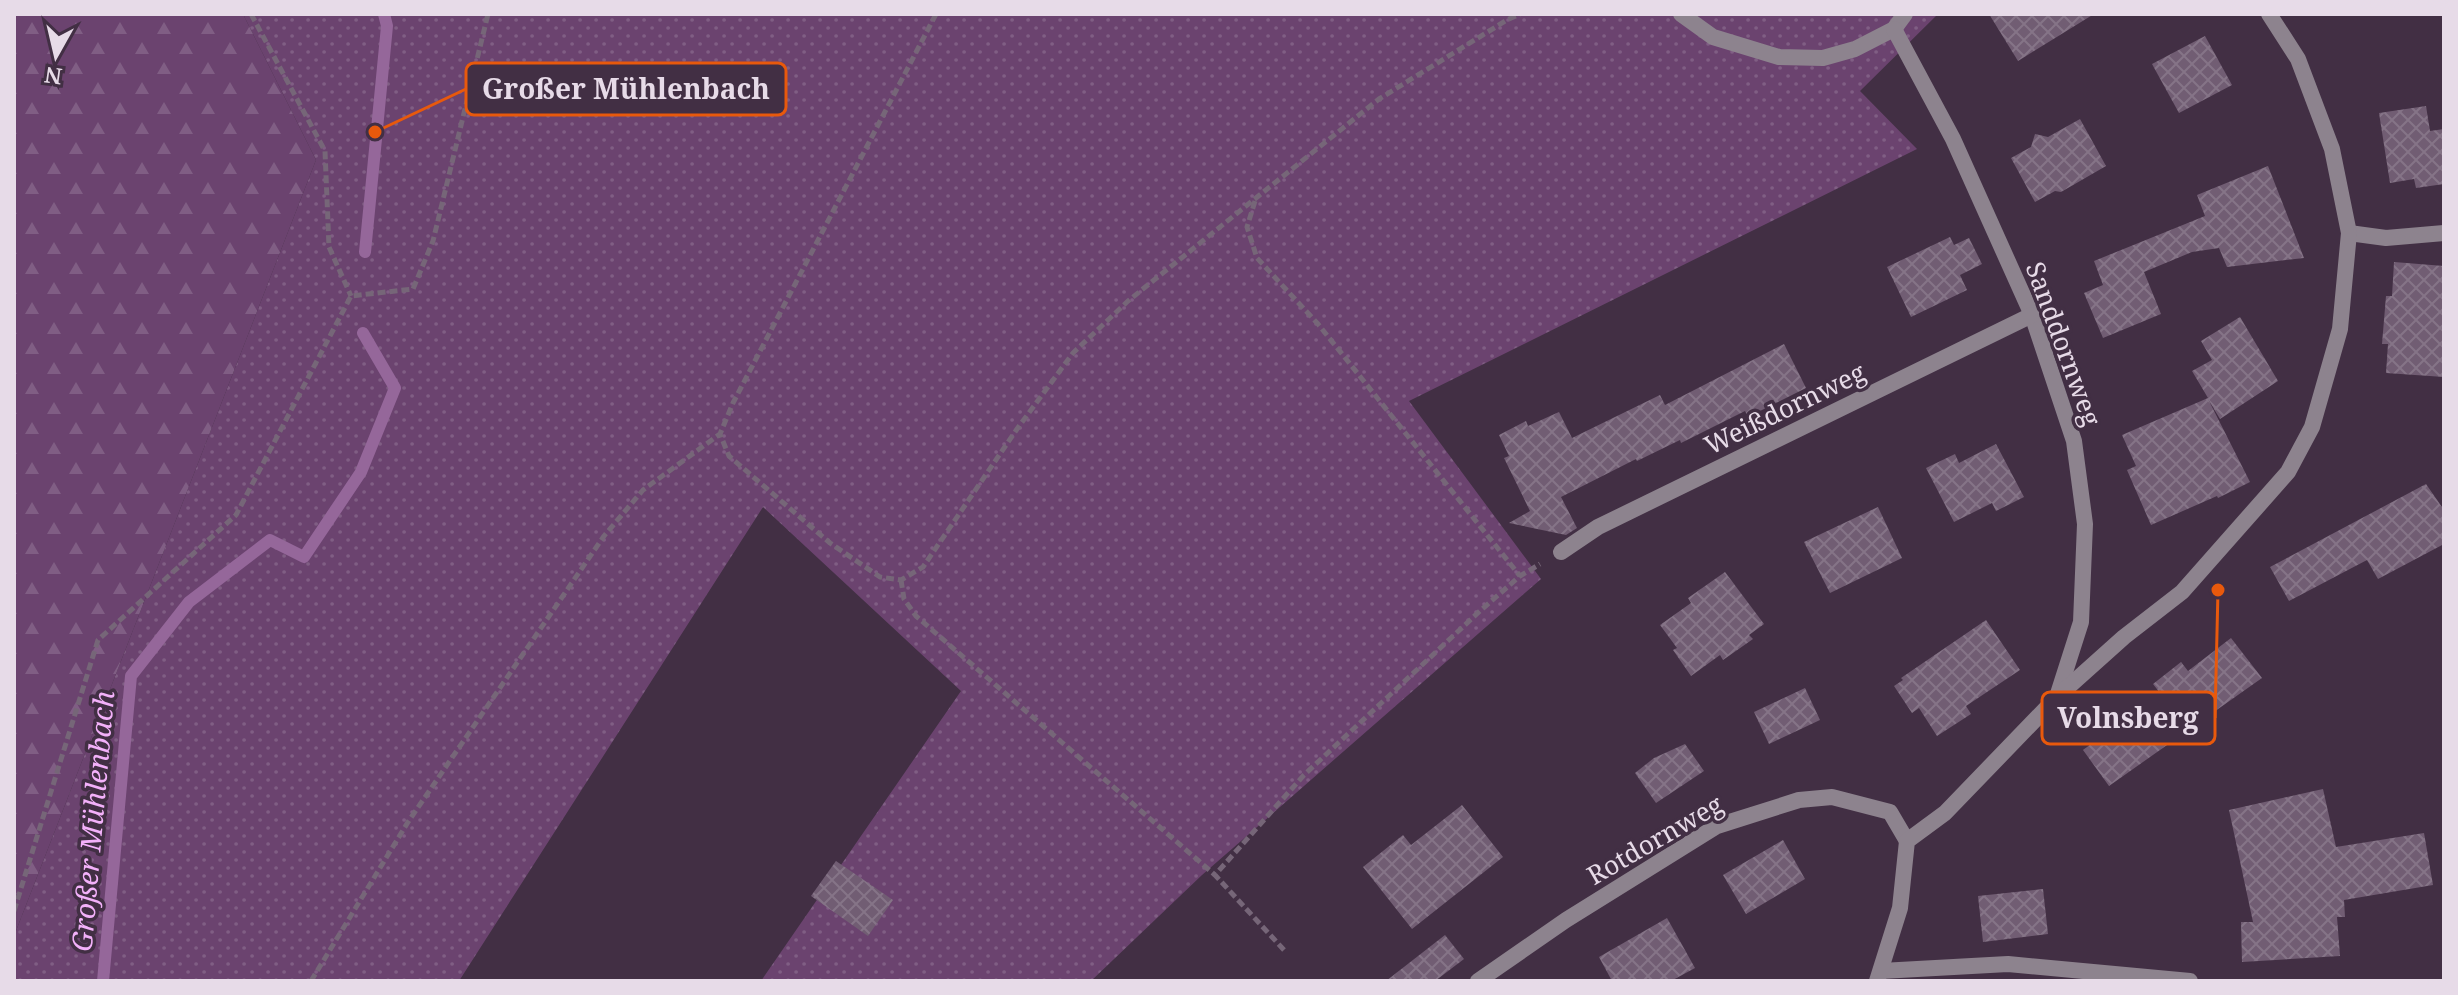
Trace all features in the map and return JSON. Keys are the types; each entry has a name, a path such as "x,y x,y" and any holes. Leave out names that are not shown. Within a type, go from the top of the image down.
{"street":[{"path":"1681,14 1713,37 1779,57 1823,58 1855,49 1894,29 1905,14"},
{"path":"2190,981 2008,964 1879,976 1900,908 1907,841 1945,813 2057,697 2124,637 2182,592 2288,472 2312,427 2340,329 2349,233 2332,149 2298,59 2269,14"},
{"name":"Sanddornweg","path":"1894,29 1953,139 2032,315 2074,441 2085,524 2081,622 2057,697"},
{"path":"2349,233 2386,238 2444,233"},
{"name":"Weißdornweg","path":"1561,552 1598,527 2032,315"},
{"name":"Rotdornweg","path":"1478,981 1566,920 1717,826 1749,814 1799,800 1832,797 1890,812 1907,841"}],"path":[{"path":"251,14 325,151 329,247 351,296"},
{"path":"351,296 413,289 433,241 488,14"},
{"path":"311,981 408,822 604,536 643,490 720,434 733,403 936,14"},
{"path":"720,434 729,456 830,543 880,577 901,580 923,567 1073,353 1128,301 1379,99 1520,14"},
{"path":"1255,200 1247,227 1257,258 1318,324 1520,576"},
{"path":"14,911 98,640 236,515 351,296"},
{"path":"1215,875 1304,775 1520,576 1561,552"},
{"path":"901,580 904,599 916,616 1215,875 1284,950"}],"green space":[{"path":"14,14 243,14 316,160 14,936"},
{"path":"243,14 1938,14 1860,91 1917,149 1409,401 1541,579 1202,875 1091,981 761,981 961,691 763,507 459,981 14,981 14,936 316,160"}],"building":[{"path":"1989,14 2094,14 2018,61"},
{"path":"2205,36 2232,85 2179,113 2152,64"},
{"path":"2426,106 2430,131 2444,129 2444,184 2416,188 2414,179 2390,183 2379,113"},
{"path":"2080,119 2106,166 2061,192 2055,191 2035,202 2011,158 2031,147 2035,134 2048,137"},
{"path":"2268,166 2304,258 2227,267 2219,248 2192,252 2144,272 2161,314 2103,338 2084,293 2103,285 2094,261 2205,216 2197,195"},
{"path":"1950,237 1954,245 1969,238 1982,264 1960,275 1967,290 1911,317 1887,267"},
{"path":"2394,262 2444,266 2444,377 2386,373 2388,344 2382,344 2386,296 2392,296"},
{"path":"2240,317 2278,381 2220,419 2208,399 2250,482 2151,525 2127,470 2136,466 2122,435 2208,398 2192,371 2212,360 2201,341"},
{"path":"1784,344 1806,388 1748,417 1745,411 1681,443 1680,440 1636,459 1561,497 1577,528 1566,535 1509,523 1530,511 1504,458 1509,456 1499,435 1526,421 1528,426 1559,412 1572,438 1660,395 1665,405"},
{"path":"1996,444 2024,497 1996,511 1992,503 1954,522 1926,468 1955,454 1959,463"},
{"path":"2426,484 2444,510 2444,544 2378,579 2367,560 2289,601 2270,567"},
{"path":"1878,507 1902,558 1830,593 1804,542"},
{"path":"1725,572 1764,624 1749,635 1753,639 1723,660 1720,655 1691,676 1673,650 1677,648 1660,625 1691,603 1688,598"},
{"path":"1986,620 2020,670 1966,706 1971,714 1937,736 1919,708 1912,713 1894,686 1903,680 1901,678"},
{"path":"2231,638 2262,678 2109,786 2083,750 2160,693 2153,684 2181,662 2188,671"},
{"path":"1805,688 1820,720 1769,744 1754,712"},
{"path":"1685,744 1704,771 1656,803 1635,773 1654,758"},
{"path":"2323,789 2336,847 2424,833 2433,885 2344,900 2345,917 2337,917 2340,956 2242,962 2241,922 2253,922 2229,810"},
{"path":"1462,805 1503,857 1412,929 1363,867 1403,835 1411,845"},
{"path":"1783,840 1805,879 1746,914 1723,875"},
{"path":"836,861 893,900 868,936 811,896"},
{"path":"2043,889 2048,934 1983,942 1978,896"},
{"path":"1667,918 1695,968 1671,981 1612,981 1599,957"},
{"path":"1445,935 1464,959 1435,981 1386,981"}],"waterway":[{"name":"Großer Mühlenbach","path":"365,252 387,26 384,14"},
{"name":"Großer Mühlenbach","path":"103,981 131,676 189,602 270,540 304,557 361,472 395,388 363,333"}],"place":[{"name":"Großer Mühlenbach","path":"375,132"},
{"name":"Volnsberg","path":"2218,590"}]}
